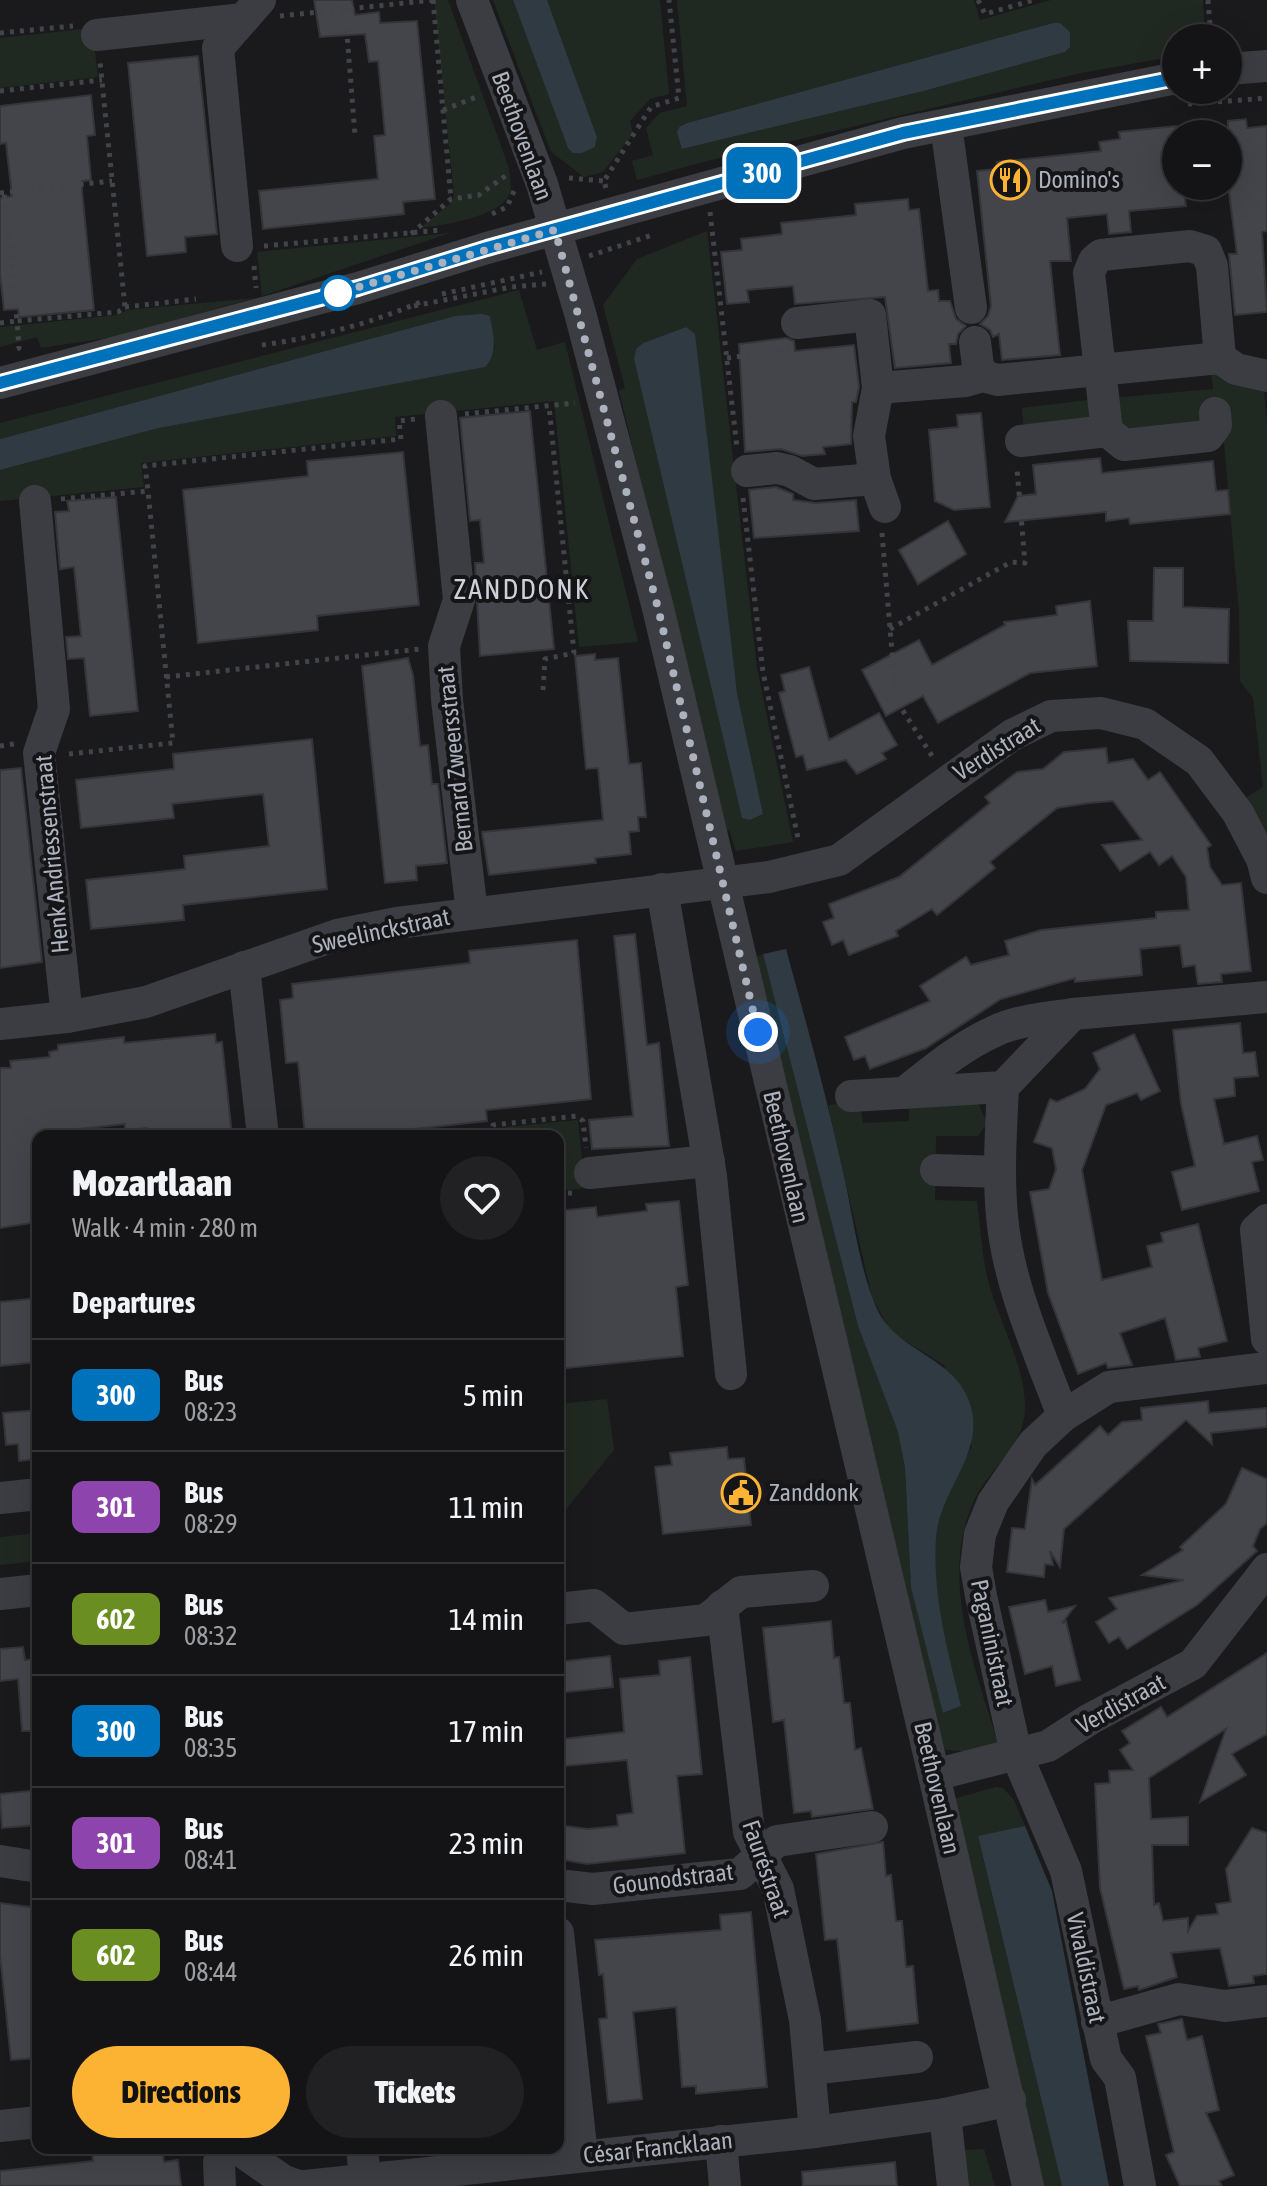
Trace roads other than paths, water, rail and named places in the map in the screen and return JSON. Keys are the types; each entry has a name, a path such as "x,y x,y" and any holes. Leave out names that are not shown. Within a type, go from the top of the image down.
{"street":[{"name":"Beethovenlaan","path":"472,0 555,230 558,274 658,608 1028,2186"},
{"path":"97,35 258,9"},
{"path":"248,252 218,48 258,9"},
{"path":"1242,68 1267,66"},
{"path":"0,383 358,288 496,230 555,230 903,133 1162,95"},
{"path":"946,125 971,308"},
{"path":"1215,413 1216,425 1208,436 1124,445 1107,431 1089,273 1094,261 1101,255 1190,246 1206,251 1212,266 1220,358"},
{"path":"742,469 777,468 790,471 814,484 880,493 869,436 878,388 870,315 797,323"},
{"path":"975,342 978,366 983,376"},
{"path":"878,388 966,381 983,376 998,380 1220,358 1236,369 1267,376"},
{"name":"Bernard Zweersstraat","path":"441,416 459,600 444,646 447,700 472,913"},
{"path":"1021,441 1107,431"},
{"name":"Henk Andriessenstraat","path":"35,501 54,709 40,757 67,1017"},
{"name":"Verdistraat","path":"723,882 805,869 839,860 1012,735 1051,716 1101,713 1145,724 1199,761 1238,813 1262,859 1267,878"},
{"name":"Sweelinckstraat","path":"0,1024 67,1017 146,1002 337,935 397,923 723,882"},
{"path":"662,889 709,1161 731,1374"},
{"path":"244,967 262,1130"},
{"path":"904,1093 945,1061 994,1031 1028,1021 1073,1014 1267,997"},
{"path":"1063,1416 1015,1284 1002,1218 1000,1172 1003,1087 1073,1014"},
{"path":"851,1096 1003,1087"},
{"path":"590,1173 709,1161"},
{"path":"936,1170 1000,1172"},
{"path":"1267,1220 1256,1230 1267,1339"},
{"name":"Paganinistraat","path":"1016,1753 976,1567 980,1534 993,1502 1033,1444 1063,1416 1109,1387 1267,1368"},
{"name":"Verdistraat","path":"934,1775 1048,1746 1090,1719 1193,1664 1267,1569"},
{"path":"564,1608 594,1605 624,1629 706,1620 741,1592 813,1586"},
{"path":"0,1594 32,1591"},
{"name":"Fauréstraat","path":"722,1606 749,1832 759,1857 778,1889 805,2020 815,2132"},
{"name":"Vivaldistraat","path":"1016,1753 1066,1871 1106,2059 1120,2078 1140,2186"},
{"name":"Gounodstraat","path":"564,1886 593,1889 740,1874 777,1841 872,1827"},
{"path":"0,1861 32,1866"},
{"path":"564,1989 582,2156"},
{"path":"1097,2022 1179,1999 1225,2006 1267,2001"},
{"path":"810,2069 917,2057"},
{"name":"César Francklaan","path":"246,2154 284,2181 302,2186 364,2164 472,2177 582,2156 815,2132 945,2114 1010,2100"},
{"path":"945,2114 953,2186"},
{"path":"0,2126 32,2123"},
{"path":"721,2141 725,2186"},
{"path":"220,2186 219,2162 224,2154"}],"place":[{"name":"Domino's","path":"1010,180"},
{"name":"Zanddonk","path":"741,1493"}],"district":[{"name":"ZANDDONK","path":"522,589"}]}
